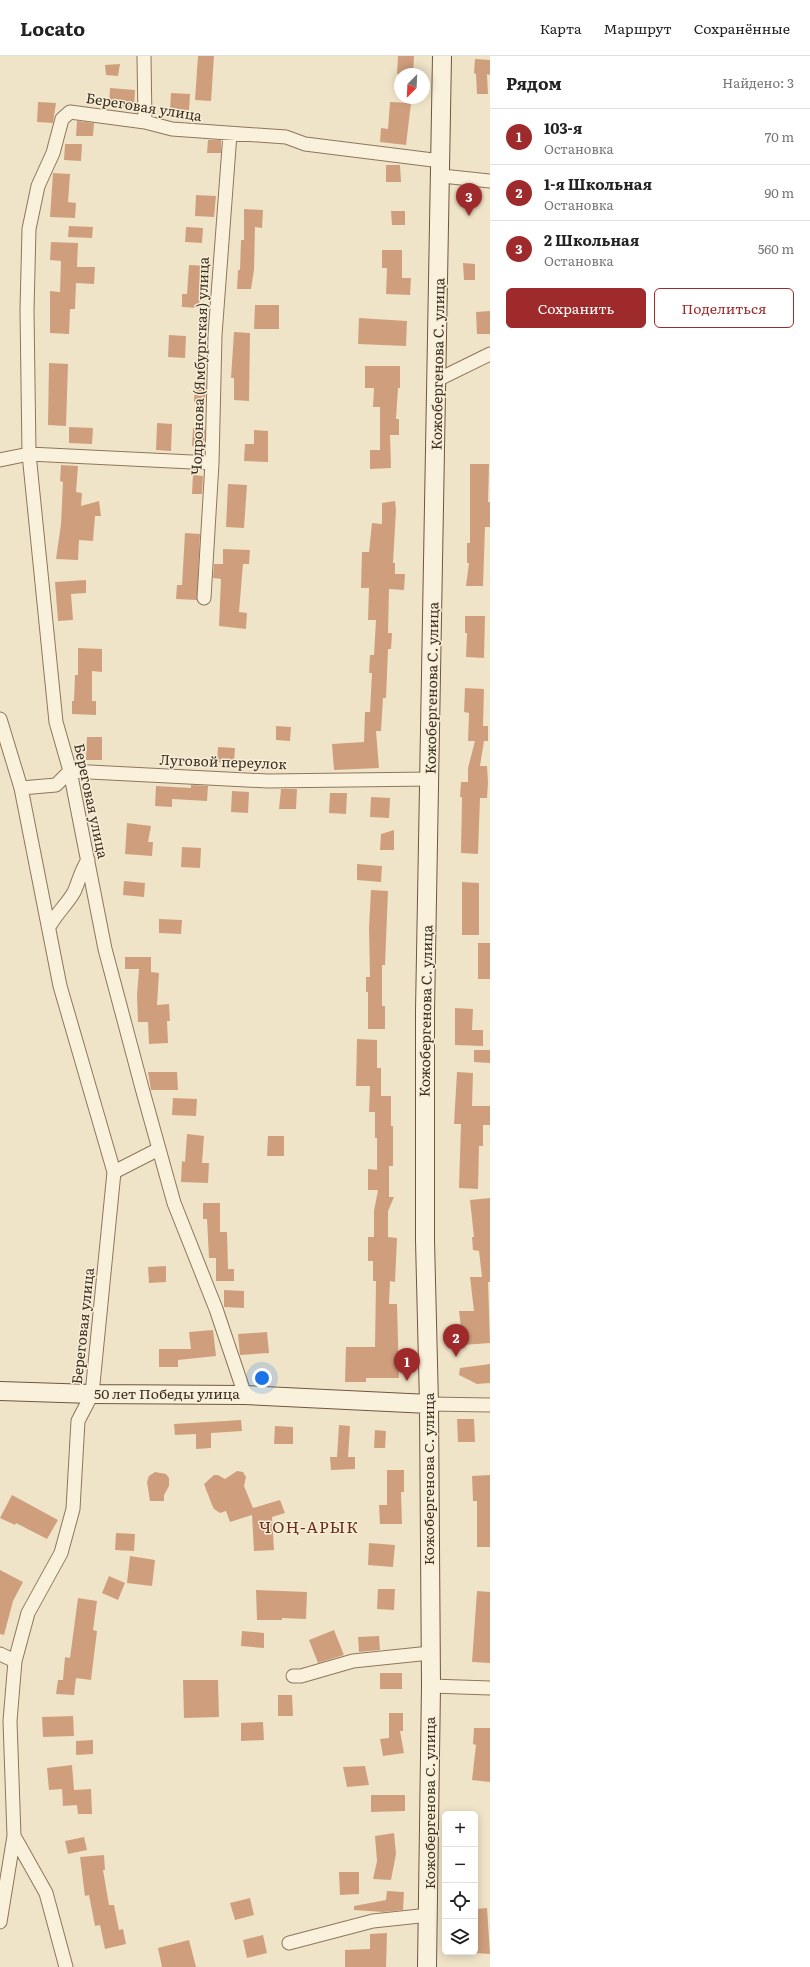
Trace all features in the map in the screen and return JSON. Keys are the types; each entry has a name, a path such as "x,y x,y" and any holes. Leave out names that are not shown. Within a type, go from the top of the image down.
{"main road":[{"name":"Кожобергенова С. улица","path":"427,1967 429,1915 430,1653 429,1404 425,1240 425,1011 442,56"},
{"name":"50 лет Победы улица","path":"0,1392 244,1395 429,1404"}],"street":[{"path":"144,56 145,122"},
{"name":"Береговая улица","path":"244,1395 216,1309 174,1203 105,948 70,771 56,722 29,454 27,310 29,229 38,186 53,153 62,119 70,112 145,122 172,129 286,137 305,144 441,168 490,181"},
{"name":"Чодронова (Ямбургская) улица","path":"204,598 212,463 214,335 230,134"},
{"path":"437,380 490,354"},
{"path":"0,460 29,454 212,463"},
{"name":"Береговая улица","path":"0,719 21,788 60,986 114,1172 92,1394 78,1421 73,1509 61,1553 28,1613 15,1660 10,1721 14,1836 0,1922"},
{"path":"21,788 56,785 70,771"},
{"name":"Луговой переулок","path":"70,771 268,781 430,779"},
{"path":"49,927 56,914 73,893 82,869 88,860"},
{"path":"114,1172 159,1149"},
{"path":"429,1404 490,1405"},
{"path":"293,1676 301,1676 353,1661 430,1653"},
{"path":"0,1654 15,1660"},
{"path":"430,1686 490,1688"},
{"path":"14,1836 46,1893 66,1967"},
{"path":"288,1943 373,1921 429,1915"}],"building":[{"path":"198,56 214,56 211,101 195,100"},
{"path":"398,56 414,56 413,68 397,68"},
{"path":"475,59 490,60 490,75 487,74 488,94 477,94 476,74 474,73"},
{"path":"120,64 118,76 106,75 105,65"},
{"path":"110,88 135,90 134,108 109,106"},
{"path":"171,93 190,94 189,110 170,109"},
{"path":"38,102 56,103 53,123 37,122"},
{"path":"390,102 394,102 394,104 411,104 406,145 380,142 381,128 388,129"},
{"path":"77,121 94,123 93,136 76,136"},
{"path":"208,140 221,140 221,153 207,153"},
{"path":"65,144 82,144 81,161 64,160"},
{"path":"386,165 400,165 401,182 386,182"},
{"path":"53,173 70,174 68,202 76,203 75,218 50,217"},
{"path":"196,195 216,196 214,217 195,216"},
{"path":"244,209 263,210 262,228 255,227 254,270 251,289 237,289 238,270 240,270 241,240 244,240"},
{"path":"391,211 405,211 405,225 392,225"},
{"path":"69,226 93,227 92,238 68,237"},
{"path":"186,227 203,228 202,243 185,242"},
{"path":"51,242 78,243 77,267 95,267 94,284 76,283 75,309 70,309 69,334 50,333 50,291 60,292 61,261 50,260"},
{"path":"382,250 402,250 402,278 411,278 410,295 386,294 387,268 382,268"},
{"path":"463,263 475,264 475,280 464,280"},
{"path":"189,265 207,266 206,286 200,286 199,308 182,307 182,294 187,294"},
{"path":"255,305 279,305 279,329 254,329"},
{"path":"490,311 490,334 477,334 476,312"},
{"path":"359,318 407,321 406,346 358,344"},
{"path":"234,332 250,333 249,401 234,400 234,378 231,378"},
{"path":"169,335 186,336 185,358 168,357"},
{"path":"49,363 68,364 66,426 48,425"},
{"path":"365,366 400,366 400,388 398,388 396,419 399,419 399,435 390,435 391,468 370,469 370,450 380,450 380,407 373,407 374,388 365,388"},
{"path":"195,381 206,381 205,402 194,402"},
{"path":"157,423 172,424 171,451 156,450"},
{"path":"69,427 93,428 92,444 69,443"},
{"path":"193,428 205,429 204,446 192,446"},
{"path":"254,430 268,431 268,462 244,461 245,444 254,444"},
{"path":"470,464 489,464 488,502 490,502 490,527 485,527 483,586 466,586 469,563 467,563 467,543 470,543"},
{"path":"61,465 78,466 76,492 82,493 81,506 99,501 101,516 95,516 93,541 79,540 78,560 56,559 61,524 63,482 60,481"},
{"path":"193,475 203,476 202,494 192,494"},
{"path":"228,484 247,485 244,528 226,527"},
{"path":"395,501 396,510 393,563 395,563 395,574 405,574 404,590 389,589 388,633 392,633 391,649 388,649 386,698 383,698 381,731 376,731 379,768 334,770 332,744 364,742 365,712 370,712 372,673 369,673 370,655 374,655 376,620 368,620 369,588 361,588 362,552 369,552 372,523 382,524 382,503"},
{"path":"185,533 200,534 197,600 176,599 177,585 182,585"},
{"path":"223,549 250,550 249,564 243,564 239,612 247,613 246,629 219,626 221,579 213,578 214,564 223,564"},
{"path":"86,580 86,593 71,594 73,620 58,621 55,582"},
{"path":"465,616 485,616 484,658 466,657 467,633 465,633"},
{"path":"78,648 102,649 102,672 92,671 92,701 96,701 96,715 72,714 75,675 78,675"},
{"path":"465,688 484,689 483,726 488,726 488,741 484,741 480,766 487,766 488,783 487,798 480,798 478,854 461,853 461,782 468,782 468,768 475,741 468,741 469,713 464,712"},
{"path":"276,726 291,727 290,741 276,740"},
{"path":"87,737 102,737 102,760 86,760"},
{"path":"218,747 235,748 234,763 217,762"},
{"path":"191,785 208,786 207,801 172,799 172,807 155,806 156,786 191,788"},
{"path":"281,789 297,789 296,809 279,809"},
{"path":"232,791 249,792 248,813 231,812"},
{"path":"330,793 347,793 346,814 329,813"},
{"path":"371,797 390,798 389,818 370,817"},
{"path":"127,823 151,826 148,842 153,842 152,856 125,854"},
{"path":"394,830 394,850 380,850 381,834"},
{"path":"182,847 201,848 200,868 181,867"},
{"path":"357,864 382,866 381,882 357,880"},
{"path":"124,881 145,883 144,897 123,895"},
{"path":"462,882 479,883 479,935 462,935"},
{"path":"371,890 388,891 385,965 382,965 382,1006 385,1006 385,1029 368,1029 368,992 366,992 366,977 370,977 369,928"},
{"path":"159,919 182,920 181,934 159,933"},
{"path":"478,943 490,943 490,979 478,979"},
{"path":"125,957 151,957 151,972 159,973 157,1005 169,1004 170,1021 167,1021 168,1043 149,1044 148,1022 138,1022 137,995 139,969 125,969"},
{"path":"455,1008 473,1009 472,1030 483,1030 483,1046 455,1045"},
{"path":"357,1039 377,1040 377,1068 381,1068 381,1096 391,1096 393,1166 389,1166 389,1197 394,1197 388,1211 388,1237 397,1238 395,1282 390,1281 389,1304 397,1304 399,1378 366,1378 366,1382 345,1382 346,1347 375,1347 376,1281 373,1281 373,1261 368,1261 368,1237 374,1237 374,1211 378,1190 368,1190 368,1169 377,1170 377,1138 375,1138 375,1112 369,1112 370,1086 356,1086"},
{"path":"474,1050 490,1050 490,1063 474,1062"},
{"path":"148,1072 177,1072 178,1090 151,1090"},
{"path":"457,1072 473,1073 472,1106 490,1106 490,1125 483,1125 483,1146 479,1146 478,1189 459,1188 461,1124 454,1124"},
{"path":"173,1098 197,1099 196,1116 172,1115"},
{"path":"187,1134 204,1136 202,1163 209,1163 208,1183 181,1182 182,1161 185,1162"},
{"path":"268,1136 284,1136 284,1156 267,1156"},
{"path":"490,1198 490,1282 488,1282 490,1343 463,1345 459,1311 474,1311 470,1277 482,1277 479,1251 473,1250 472,1237 474,1237 470,1200"},
{"path":"203,1203 220,1203 220,1232 227,1232 228,1269 234,1269 234,1281 216,1281 216,1258 209,1258 207,1219 203,1219"},
{"path":"166,1266 166,1282 149,1283 148,1267"},
{"path":"224,1290 244,1291 244,1308 224,1307"},
{"path":"213,1330 216,1356 178,1360 178,1367 159,1367 159,1349 191,1349 189,1332"},
{"path":"267,1332 269,1353 240,1355 238,1334"},
{"path":"490,1364 490,1383 477,1384 459,1375 460,1368"},
{"path":"457,1419 474,1419 475,1442 458,1442"},
{"path":"241,1420 242,1431 211,1433 211,1448 196,1449 196,1434 175,1435 174,1424"},
{"path":"339,1425 350,1426 348,1457 355,1457 355,1469 331,1470 330,1457 337,1457"},
{"path":"275,1426 293,1427 293,1444 274,1444"},
{"path":"375,1430 386,1431 385,1448 374,1448"},
{"path":"387,1470 404,1470 404,1492 401,1492 402,1524 380,1524 379,1505 387,1505"},
{"path":"237,1471 243,1472 246,1477 244,1486 253,1508 280,1500 285,1513 272,1517 274,1550 254,1551 252,1515 230,1522 226,1511 220,1513 214,1509 212,1505 204,1484 214,1475 218,1475 225,1479"},
{"path":"155,1472 166,1474 169,1478 169,1486 164,1495 164,1501 150,1501 147,1482 149,1476"},
{"path":"490,1475 490,1547 477,1547 477,1501 473,1501 472,1476"},
{"path":"12,1495 58,1520 47,1539 16,1523 15,1525 0,1518"},
{"path":"116,1533 135,1534 134,1551 115,1550"},
{"path":"369,1543 395,1545 393,1567 368,1565"},
{"path":"130,1556 155,1560 152,1586 127,1583"},
{"path":"0,1570 23,1582 13,1601 4,1635 0,1634"},
{"path":"109,1576 125,1583 118,1600 102,1593"},
{"path":"378,1589 395,1589 394,1610 377,1609"},
{"path":"256,1590 307,1592 306,1619 282,1618 282,1620 257,1620"},
{"path":"477,1591 490,1592 490,1663 472,1662"},
{"path":"78,1598 97,1601 93,1630 97,1631 91,1680 76,1678 74,1695 56,1694 58,1680 63,1680 65,1657 70,1658"},
{"path":"334,1630 344,1655 318,1663 309,1640"},
{"path":"242,1631 264,1633 264,1648 241,1646"},
{"path":"379,1636 380,1650 359,1652 358,1637"},
{"path":"380,1673 402,1673 402,1689 380,1689"},
{"path":"183,1680 218,1680 219,1717 184,1718"},
{"path":"278,1695 292,1695 293,1716 278,1716"},
{"path":"389,1713 403,1713 403,1731 400,1731 404,1753 383,1756 380,1739 389,1738"},
{"path":"73,1716 74,1736 43,1737 42,1717"},
{"path":"263,1722 264,1740 241,1741 241,1723"},
{"path":"474,1728 490,1728 490,1782 472,1780 476,1745 473,1744"},
{"path":"93,1740 93,1754 76,1755 76,1741"},
{"path":"72,1765 74,1790 91,1789 92,1814 78,1814 77,1805 63,1806 62,1789 49,1790 47,1768"},
{"path":"365,1766 369,1785 347,1787 343,1767"},
{"path":"371,1795 405,1795 405,1811 371,1812"},
{"path":"394,1833 396,1854 391,1880 373,1879 377,1861 375,1836"},
{"path":"84,1837 87,1850 68,1854 65,1841"},
{"path":"104,1855 105,1870 103,1870 109,1905 114,1905 119,1930 123,1929 126,1944 105,1949 100,1925 95,1926 89,1895 85,1896 80,1857"},
{"path":"339,1872 359,1872 359,1894 340,1895"},
{"path":"387,1891 404,1892 403,1910 383,1912 354,1910 354,1906 386,1900"},
{"path":"250,1898 254,1915 235,1920 230,1903"},
{"path":"487,1908 490,1954 478,1953 478,1909"},
{"path":"387,1933 386,1967 345,1967 345,1950 370,1949 370,1934"},
{"path":"263,1935 267,1953 247,1958 243,1940"},
{"path":"189,1940 196,1967 162,1967 158,1948"}],"place":[{"name":"2 Школьная","path":"469,216"},
{"name":"1-я Школьная","path":"456,1357"},
{"name":"103-я","path":"407,1381"}],"district":[{"name":"ЧОҢ-АРЫК","path":"309,1527"}]}
